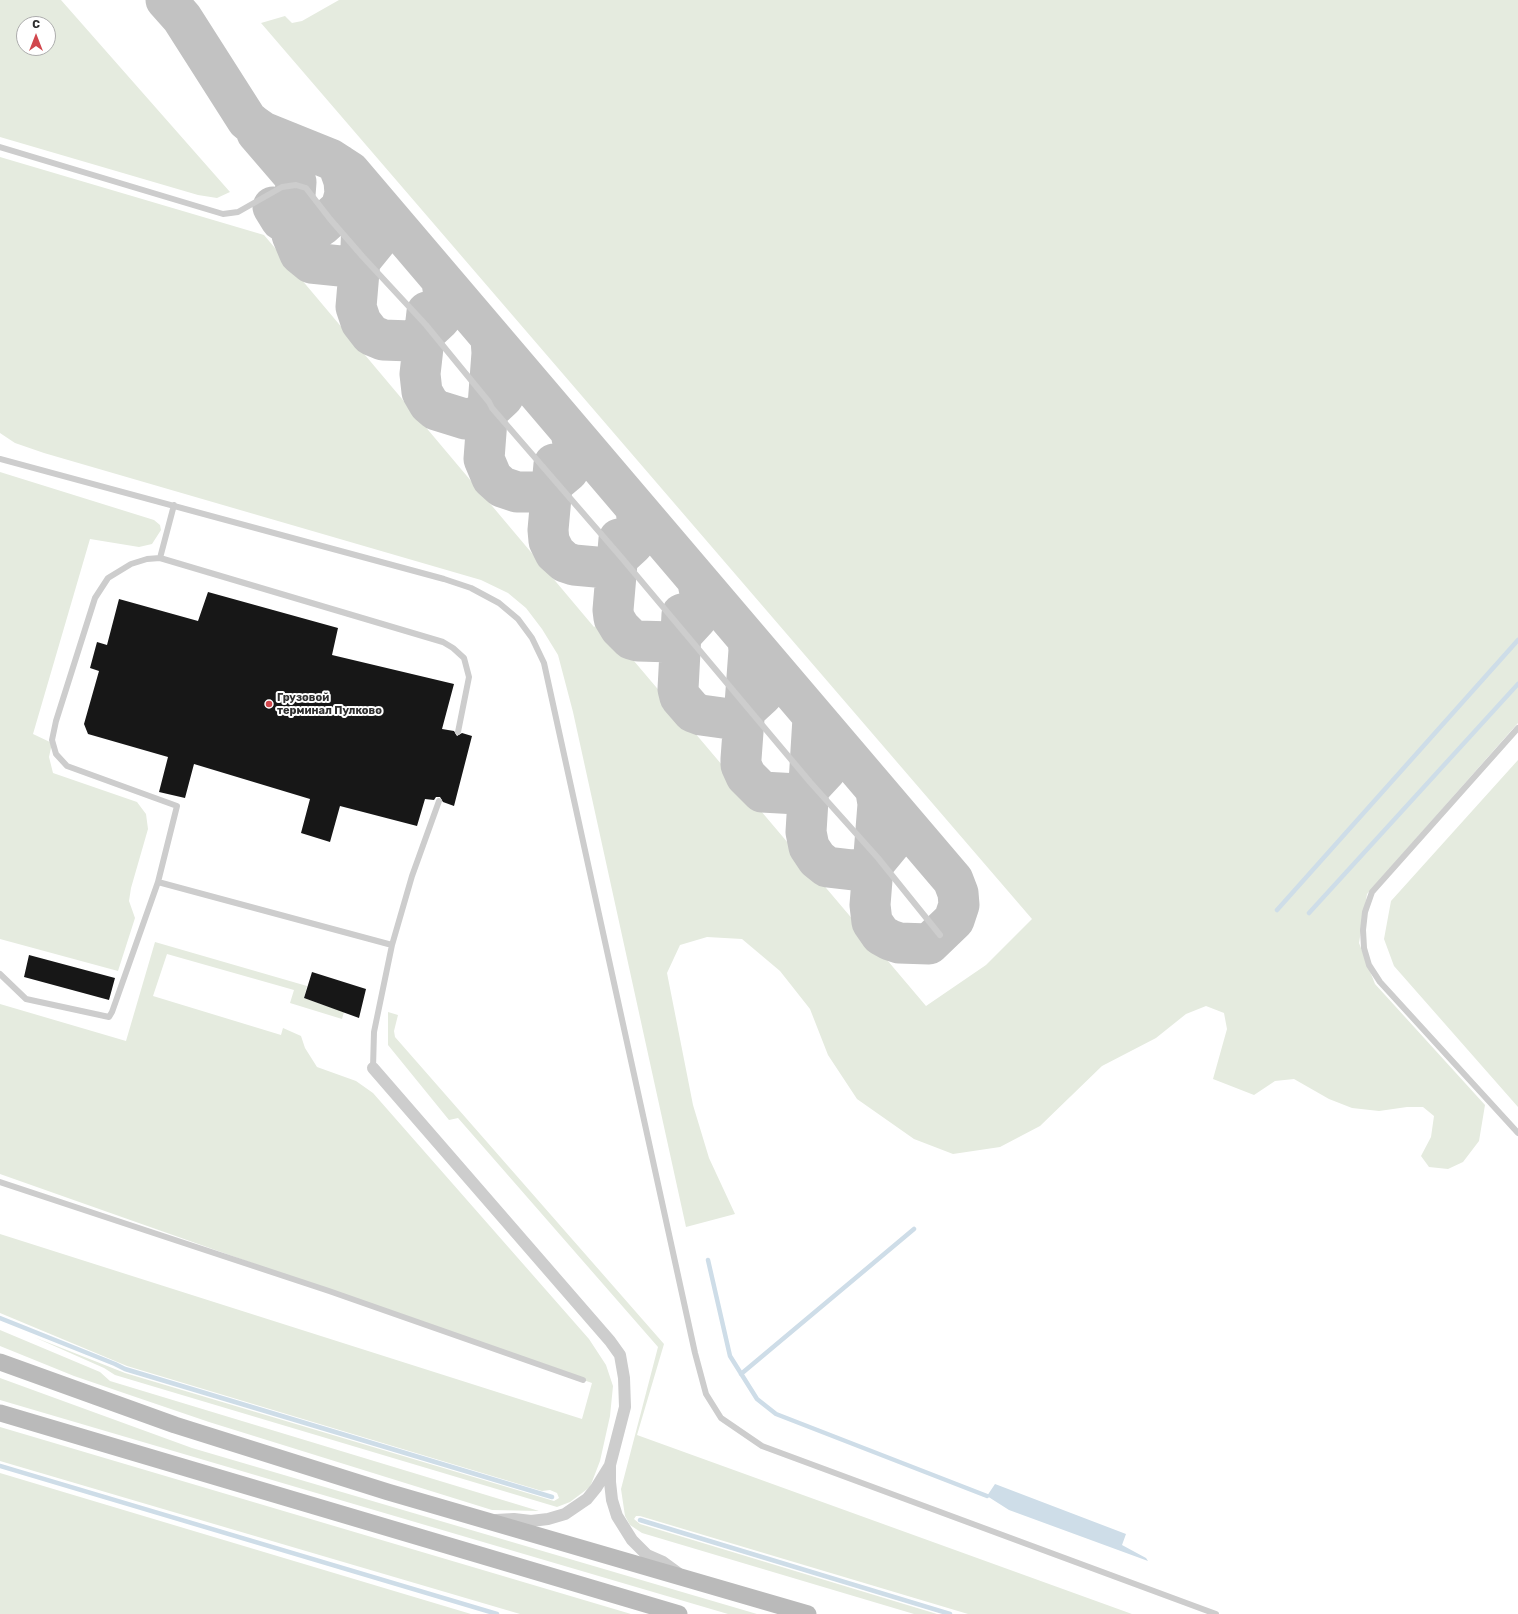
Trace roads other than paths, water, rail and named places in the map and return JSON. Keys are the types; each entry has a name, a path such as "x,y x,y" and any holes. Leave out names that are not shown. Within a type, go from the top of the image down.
{"main road":[{"path":"0,1362 175,1426 485,1521 808,1614"},
{"path":"0,1413 679,1614"}],"street":[{"path":"373,1068 610,1341 620,1355 624,1378 625,1407 610,1464 612,1500 617,1516 626,1532 647,1555 663,1562 683,1577"},
{"path":"485,1521 514,1519 531,1521 548,1519 565,1514 587,1498 596,1488 610,1464"}],"lane":[{"path":"0,147 223,214 238,212 282,187 296,185 306,188 330,219 363,257 426,325 489,402 492,408 626,563 810,782 878,858 940,935"},
{"path":"0,460 174,505 444,579 471,588 499,603 518,619 532,638 544,662 694,1353 706,1394 720,1418 762,1446 1216,1614"},
{"path":"160,558 174,505"},
{"path":"0,974 26,999 109,1017 158,882 177,806 67,766 56,754 52,740 95,598 108,578 125,567 147,559 160,558 443,642 454,648 464,658 470,677 458,732"},
{"path":"1518,728 1372,892 1365,912 1363,930 1364,948 1369,965 1380,982 1518,1133"},
{"path":"373,1068 374,1032 392,945 412,876 439,801"},
{"path":"158,882 392,945"},
{"path":"0,1182 329,1291 583,1380"}],"waterway":[{"path":"1277,910 1518,640"},
{"path":"1309,913 1518,684"},
{"path":"741,1374 914,1229"},
{"path":"708,1260 730,1356 757,1399 776,1414 987,1496"},
{"path":"0,1318 125,1369 552,1497"},
{"path":"0,1466 497,1614"},
{"path":"640,1520 950,1614"}],"place":[{"name":"Грузовой терминал Пулково","path":"269,704"}]}
